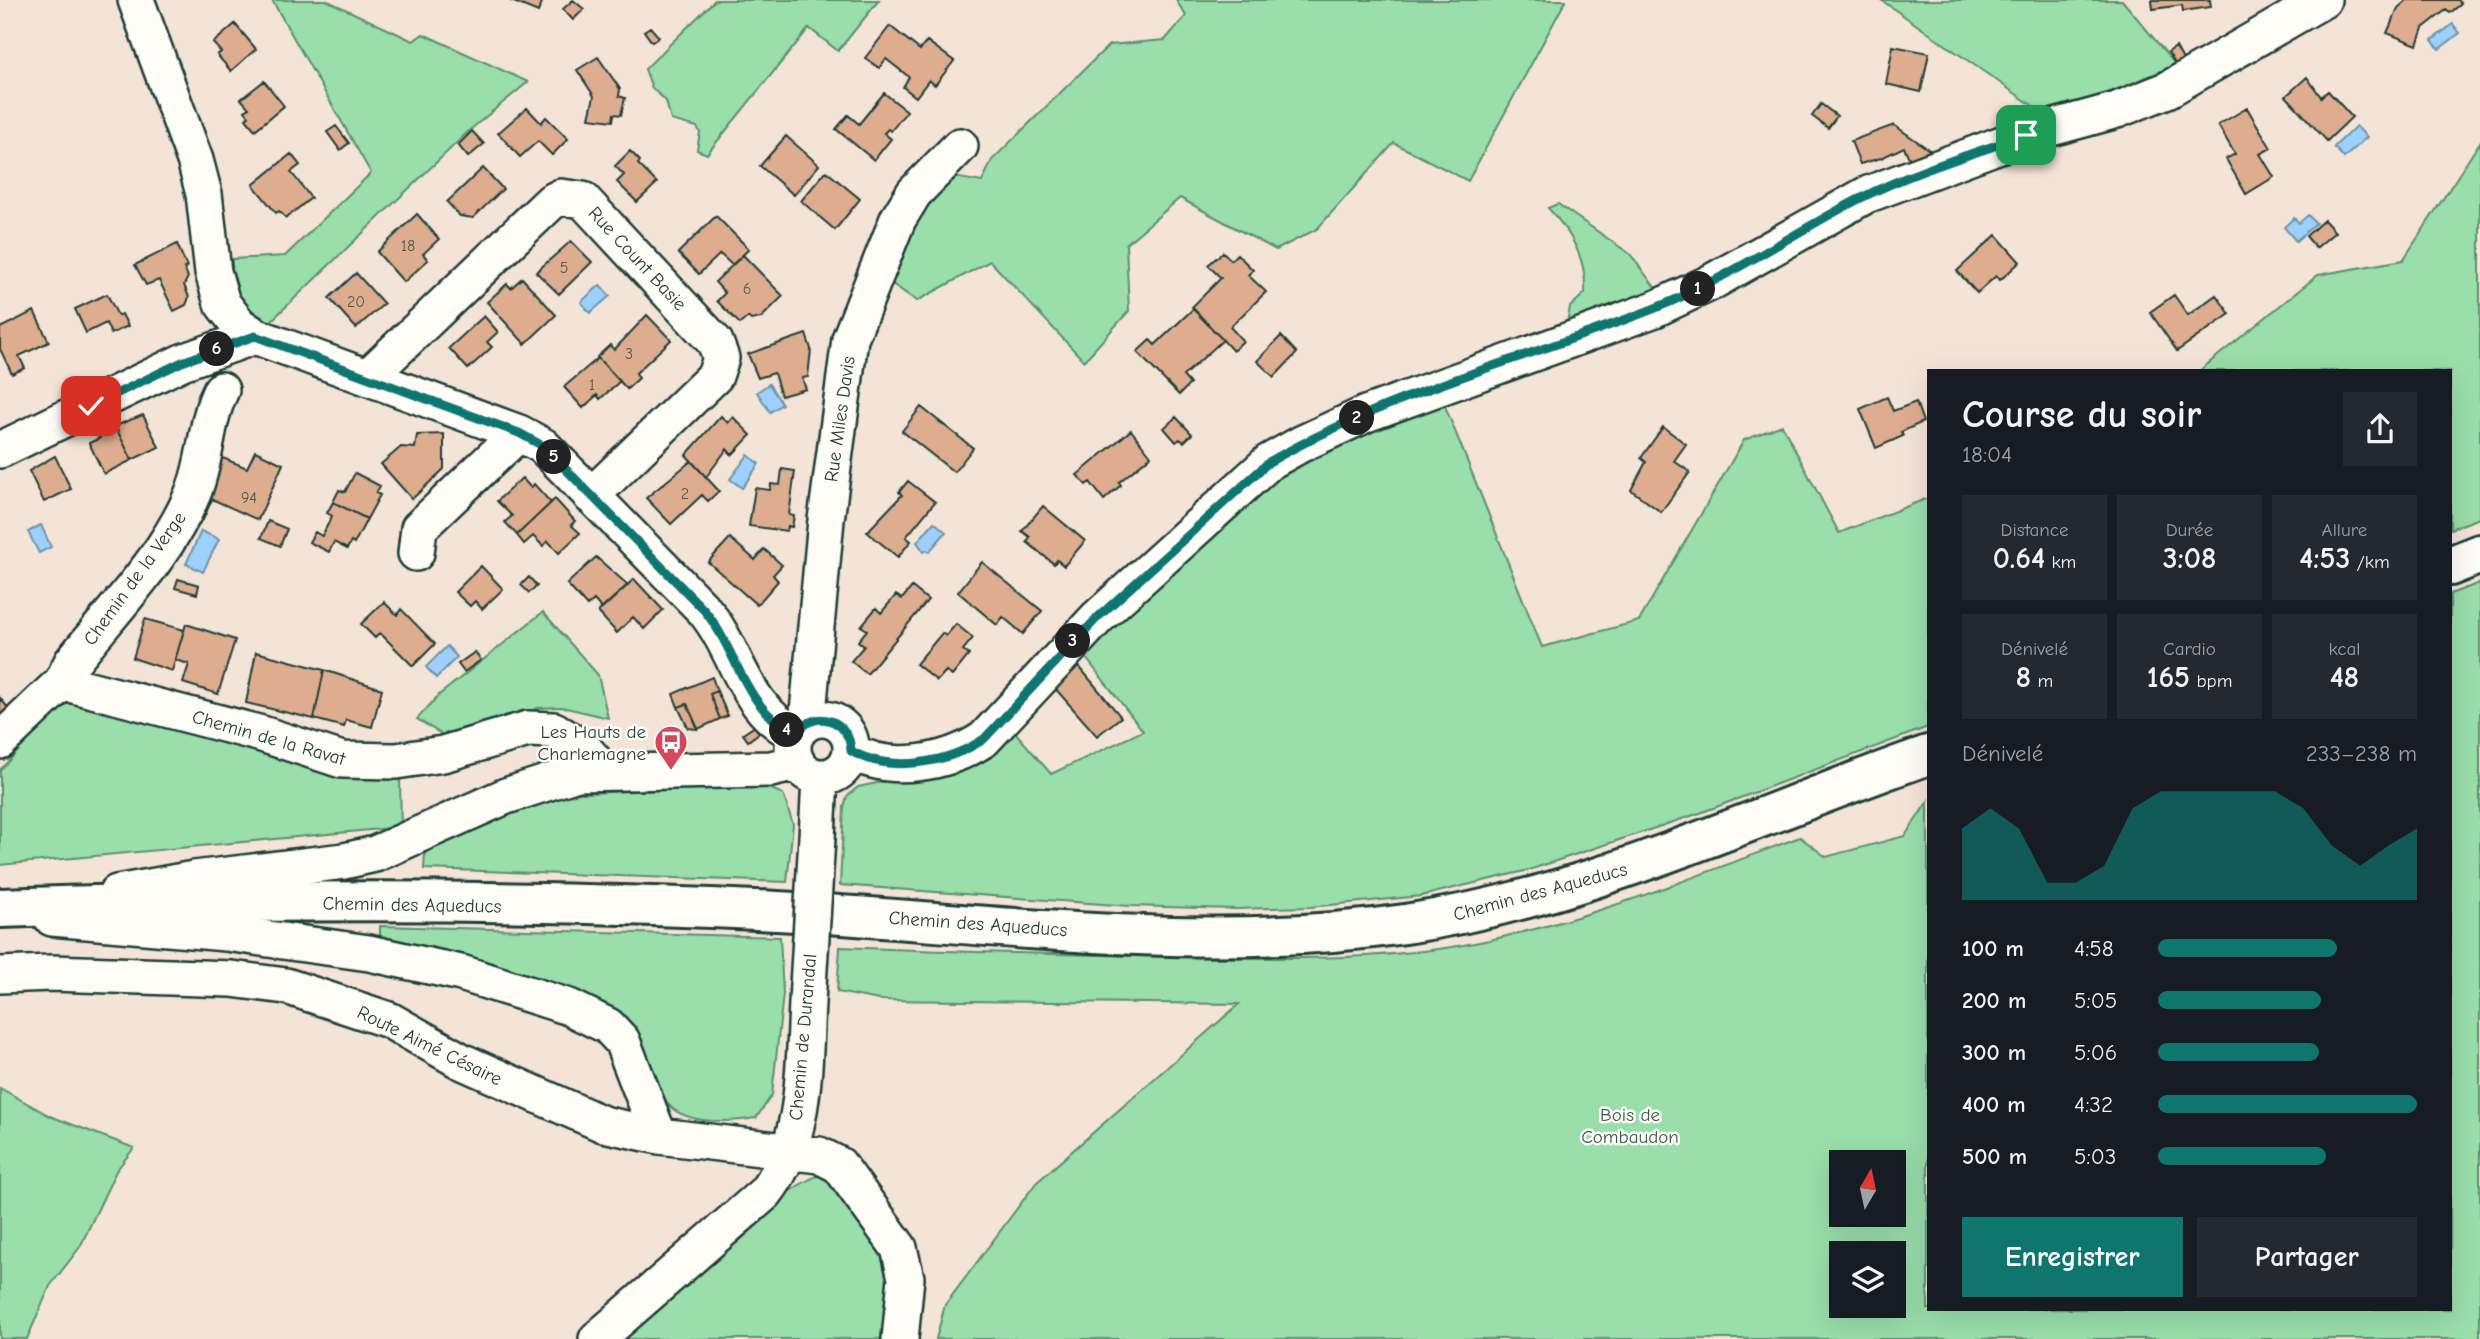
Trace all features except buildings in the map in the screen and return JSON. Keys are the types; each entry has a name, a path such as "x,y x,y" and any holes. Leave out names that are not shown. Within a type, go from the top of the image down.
{"main road":[{"path":"2452,565 2480,554"},
{"name":"Chemin des Aqueducs","path":"0,910 44,906 342,902 705,908 1168,934 1308,934 1470,913 1541,894 1683,849 1927,755"}],"street":[{"path":"44,906 194,878 330,863 375,854 558,777 604,772 771,769 805,749 825,719 842,726 851,742 851,751 841,770 805,749 779,726 755,701 719,627 543,446 519,433 255,336 239,325 222,303 213,272 204,194 195,160 136,0"},
{"path":"851,751 864,759 887,764 929,761 965,752 1023,699 1062,652 1097,618 1269,462 1301,443 1366,414 1655,309 1710,283 1866,195 2026,135 2117,110 2168,90 2323,0"},
{"name":"Rue Miles Davis","path":"805,749 826,520 850,339 898,219 914,193 960,146"},
{"name":"Rue Count Basie","path":"369,376 551,202 561,197 583,200 715,342 721,358 715,376 591,496"},
{"path":"0,450 182,362 255,336"},
{"name":"Chemin de la Verge","path":"62,682 72,662 136,582 182,515 200,474 213,407 221,390"},
{"path":"416,553 419,527 519,433"},
{"path":"0,741 62,682"},
{"name":"Chemin de la Ravat","path":"62,682 251,731 342,760 396,761 471,748 528,729 554,730 585,750 604,772"},
{"name":"Chemin de Durandal","path":"597,1339 765,1193 780,1174 791,1150 801,1091 817,838 805,749"},
{"path":"0,910 108,925 226,933 369,953 461,973 569,1007 608,1026 622,1041 659,1136"},
{"name":"Route Aimé Césaire","path":"0,975 51,973 219,978 286,986 389,1020 461,1060 603,1124 659,1136 819,1155 839,1166 899,1248 905,1278 900,1339"},
{"path":"603,1124 626,1097 633,1083 633,1064"}],"green space":[{"path":"272,0 326,0 413,41 423,34 528,82 471,129 270,322 252,310 240,297 234,281 232,259 285,256 371,173"},
{"path":"715,0 879,0 838,51 809,28 707,154 697,150 700,132 697,127 671,120 666,101 652,88 645,69"},
{"path":"1176,0 1566,0 1468,181 1394,143 1317,229 1276,250 1180,198 1126,244 1129,311 1084,361 990,261 917,301 888,281 906,218 948,176 982,182 992,160 1109,45 1165,40 1186,16"},
{"path":"1881,0 2122,0 2176,65 2049,117"},
{"path":"2480,142 2480,518 2452,528 2452,369 2201,369 2318,275 2403,260"},
{"path":"1558,204 1630,254 1660,294 1565,333 1570,307 1585,293 1585,281 1576,247 1548,208"},
{"path":"1443,401 1542,647 1639,621 1744,440 1782,425 1839,533 1927,498 1927,727 1700,813 1529,870 1421,896 1310,907 1235,909 1130,906 840,885 844,807 847,796 858,787 957,766 1010,726 1051,774 1143,731 1079,649 1305,453"},
{"name":"Bois de Combaudon","path":"2480,583 2480,1339 936,1339 945,1305 1036,1183 1239,1004 879,1000 837,992 840,947 1269,958 1382,955 1494,939 1572,919 1648,894 1800,837 1826,857 1905,836 1927,803 1927,1311 2452,1311 2452,593"},
{"path":"543,612 598,675 608,718 562,707 538,708 451,740 417,719 439,695"},
{"path":"77,699 324,767 400,779 401,827 0,865 0,770 62,704"},
{"path":"764,786 783,794 793,824 787,882 424,869 425,850 523,805 559,794"},
{"path":"380,926 780,937 783,994 772,1095 756,1118 721,1121 683,1115 666,1101 638,1041 613,1009 594,998 537,979 380,945"},
{"path":"0,1088 50,1116 134,1148 116,1171 80,1247 50,1286 27,1339 0,1339"},
{"path":"828,1173 888,1249 894,1339 616,1339 688,1273 753,1219 809,1180"}],"water":[{"path":"2453,24 2460,33 2439,49 2432,40"},
{"path":"2356,126 2367,137 2344,158 2334,147"},
{"path":"2308,215 2316,223 2296,241 2284,227 2294,218 2299,223"},
{"path":"600,285 610,296 590,313 581,302"},
{"path":"769,384 782,404 770,412 757,392"},
{"path":"748,455 759,464 742,488 730,479"},
{"path":"934,522 946,532 929,552 924,552 917,542"},
{"path":"41,525 51,547 39,553 28,532"},
{"path":"201,531 219,539 203,572 186,564"},
{"path":"447,646 457,657 436,678 426,667"}],"place":[{"name":"Les Hauts de Charlemagne","path":"671,772"}],"route":[{"path":"91,406 182,362 255,336 519,433 543,446 558,460 704,610 719,627 746,689 769,718 779,726 796,734 807,723 816,719 834,721 848,733 851,751 864,759 887,764 929,761 965,752 984,739 1023,699 1062,652 1097,618 1269,462 1301,443 1366,414 1655,309 1710,283 1866,195 2026,135"}]}
